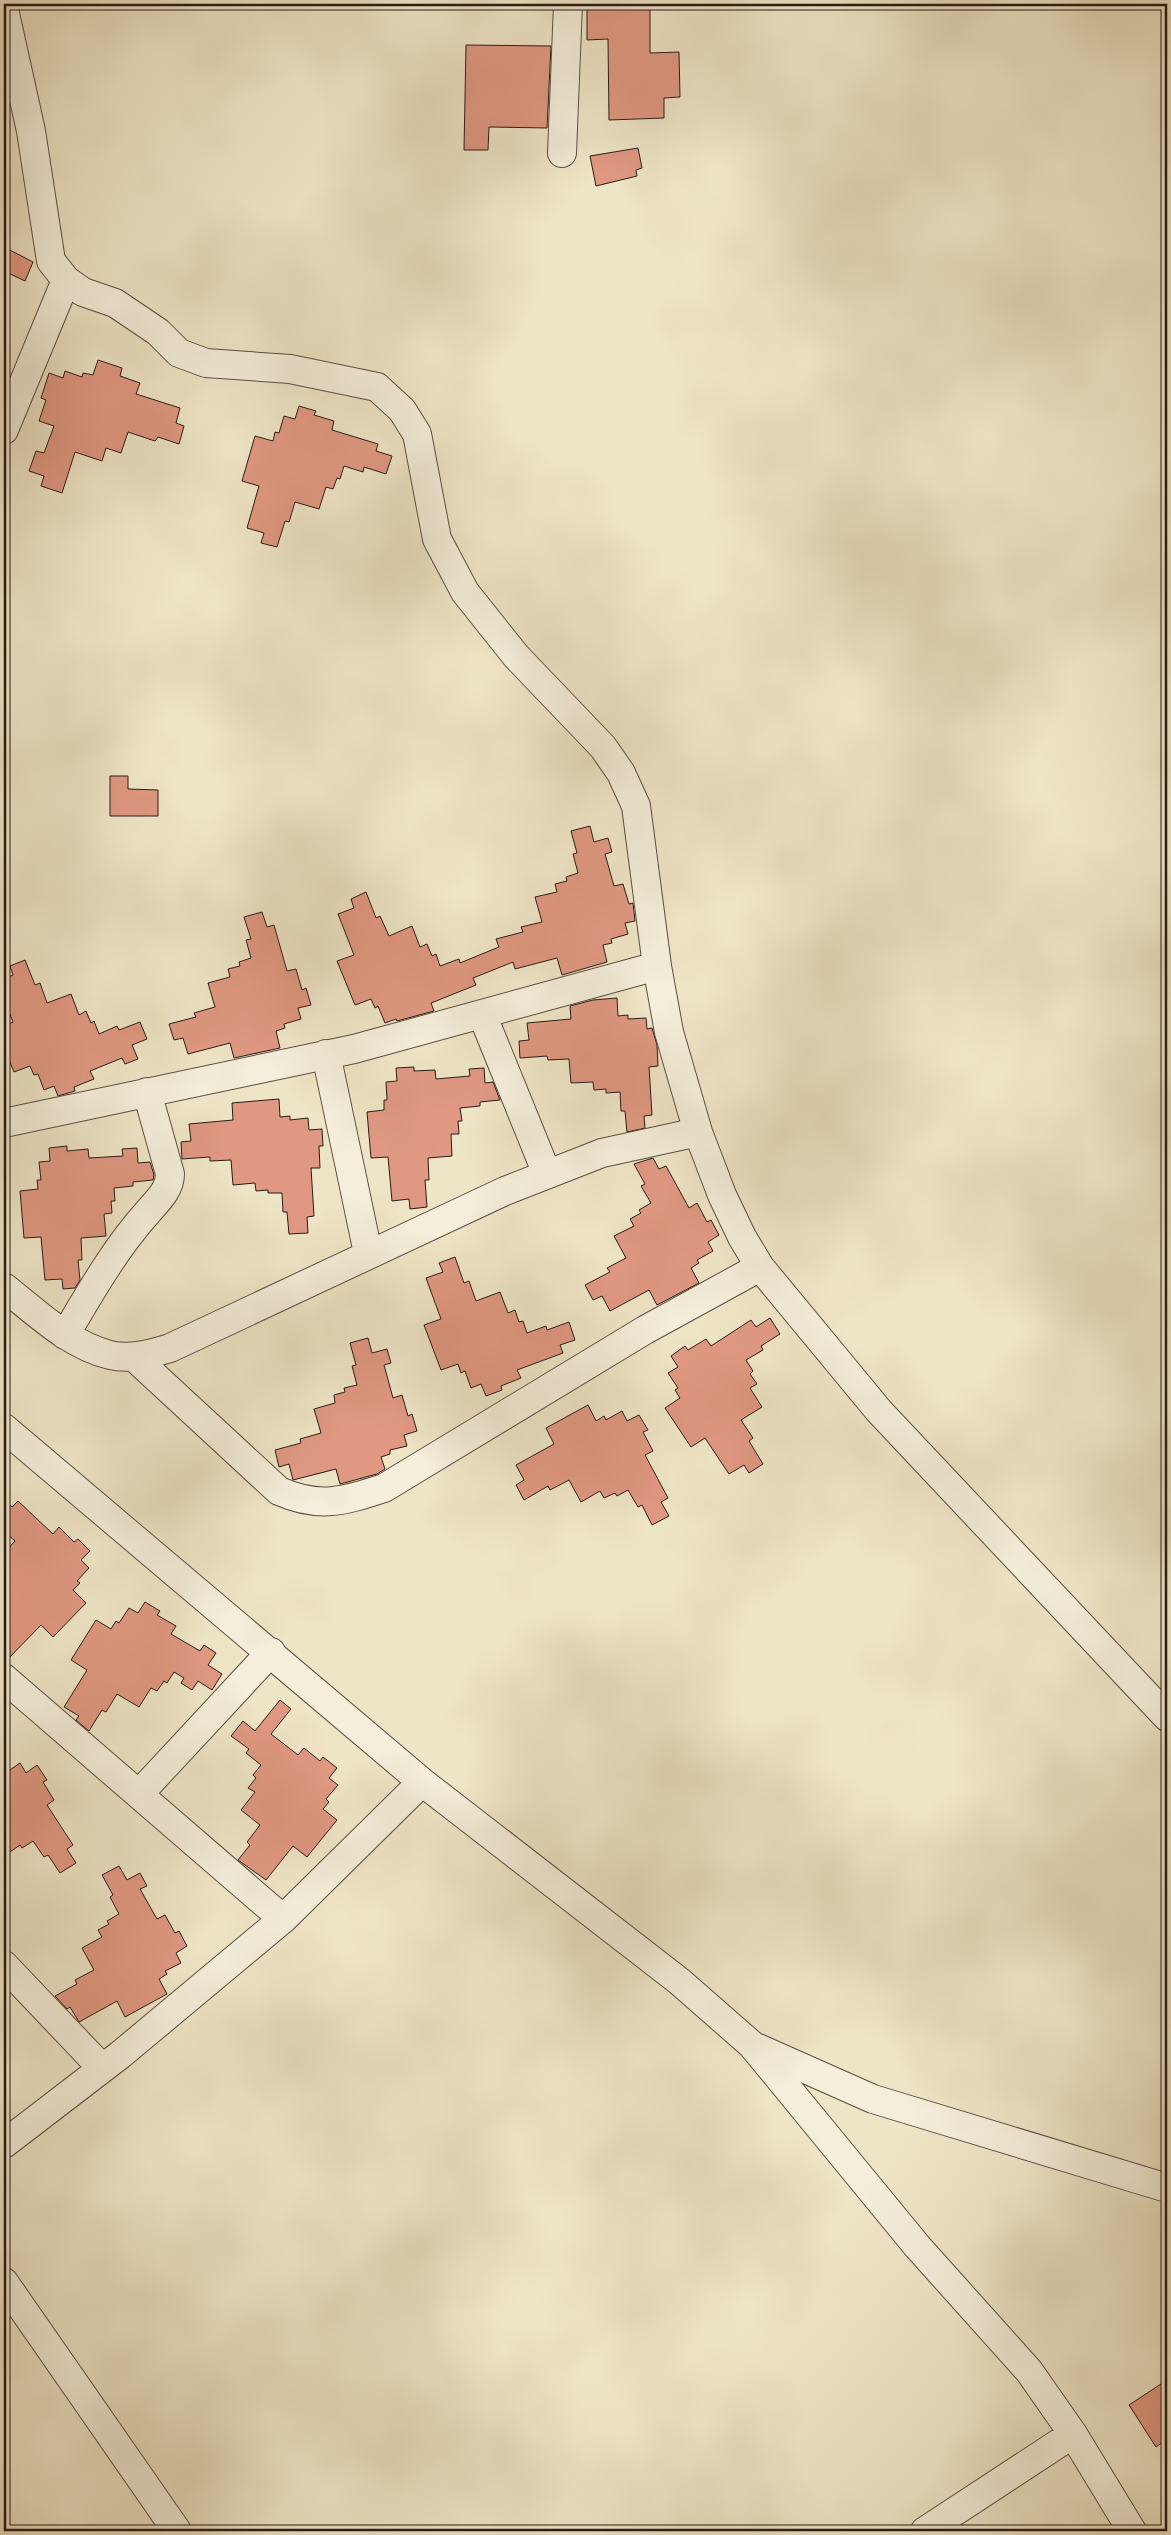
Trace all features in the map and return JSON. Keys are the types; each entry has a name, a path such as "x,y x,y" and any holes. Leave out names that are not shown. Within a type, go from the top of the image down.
{"street":[{"path":"562,153 568,4"},
{"path":"4,9 31,131 51,261 66,280 83,292 115,303 158,332 179,353 206,363 290,369 377,387 402,410 417,434 437,539 465,592 516,656 603,747 621,773 636,806 657,966 669,1032 698,1132 722,1196 742,1237 760,1266 879,1411 1167,1716"},
{"path":"4,430 66,280"},
{"path":"4,1123 326,1054 657,966"},
{"path":"482,1014 547,1174"},
{"path":"326,1054 368,1253"},
{"path":"65,1335 123,1239 163,1194 170,1180 170,1174 147,1092"},
{"path":"4,1287 65,1335 110,1356 134,1356 170,1348 368,1253 505,1191 602,1153 698,1132"},
{"path":"134,1356 279,1491 298,1499 318,1503 347,1500 384,1488 645,1330 760,1266"},
{"path":"5,1431 271,1652 422,1782 679,1981 752,2045 917,2246 1029,2371 1072,2434 1132,2531"},
{"path":"139,1794 271,1652"},
{"path":"9,1691 139,1794 283,1918"},
{"path":"4,2144 102,2068 283,1918 422,1782"},
{"path":"4,1965 102,2068"},
{"path":"752,2045 872,2099 1167,2188"},
{"path":"4,2282 176,2531"},
{"path":"925,2531 1072,2434"}],"building":[{"path":"587,4 650,4 650,53 679,52 680,97 664,98 664,118 609,120 608,39 587,40"},
{"path":"466,45 551,46 547,128 489,127 488,150 464,150"},
{"path":"638,148 642,168 636,170 637,176 596,186 590,156"},
{"path":"4,247 33,262 25,281 4,271"},
{"path":"98,360 122,368 120,376 140,383 136,394 180,408 176,423 184,426 179,444 158,437 155,441 128,432 121,453 106,448 102,461 75,452 62,493 41,486 44,476 29,471 36,451 44,453 54,426 39,421 46,400 41,398 49,373 63,378 65,371 82,377 83,373 93,375"},
{"path":"299,406 316,411 314,415 334,421 332,430 378,444 376,451 392,456 386,474 364,467 363,472 344,466 340,479 337,478 333,489 326,487 319,509 295,502 289,522 285,521 277,547 261,543 264,533 247,528 259,486 242,481 255,436 273,441 275,432 279,433 284,416 295,419"},
{"path":"110,776 128,776 128,789 158,790 158,816 110,816"},
{"path":"590,826 594,842 608,838 612,852 605,854 614,886 623,884 629,904 633,903 635,921 625,923 628,934 611,939 612,943 603,945 607,962 562,975 557,958 515,969 513,962 473,978 476,985 431,1003 434,1011 397,1021 396,1019 385,1023 378,1006 375,1008 371,999 355,1005 337,961 354,955 338,914 354,908 351,899 366,892 376,918 380,916 389,936 412,926 420,947 427,944 432,956 436,954 440,966 459,959 460,963 499,947 496,939 523,932 521,927 542,922 535,897 557,892 555,884 567,881 566,877 578,873 573,854 577,853 571,831"},
{"path":"262,912 267,927 274,925 287,971 296,969 302,990 306,988 311,1005 298,1008 301,1019 284,1024 285,1028 276,1031 280,1048 234,1058 230,1043 188,1054 183,1038 174,1040 169,1024 196,1017 194,1013 215,1007 208,983 230,977 228,969 240,966 239,962 251,958 246,940 251,939 244,917"},
{"path":"25,960 35,985 40,983 47,1003 71,994 79,1015 86,1011 91,1023 94,1021 99,1034 117,1026 119,1030 140,1022 147,1039 132,1045 138,1059 125,1064 122,1058 90,1071 94,1079 74,1087 75,1091 58,1096 54,1086 44,1090 38,1074 34,1075 30,1066 14,1072 4,1047 4,1026 13,1022 4,999 4,979 13,975 10,966"},
{"path":"617,998 618,1016 628,1015 628,1019 646,1018 647,1029 652,1028 657,1045 658,1066 649,1067 652,1115 644,1116 645,1128 627,1132 625,1111 621,1111 620,1092 606,1093 606,1089 594,1090 593,1082 571,1083 569,1059 548,1060 547,1056 520,1058 519,1041 529,1040 527,1023 571,1019 570,1006 593,1000"},
{"path":"414,1067 414,1071 435,1070 436,1079 470,1076 469,1069 484,1068 485,1083 493,1082 500,1100 480,1102 480,1106 460,1108 462,1121 458,1121 459,1134 451,1134 452,1156 428,1158 429,1180 425,1180 427,1207 410,1209 409,1199 392,1201 388,1157 371,1158 367,1112 384,1110 384,1100 387,1100 386,1082 397,1081 396,1068"},
{"path":"279,1099 280,1117 290,1116 290,1120 308,1118 309,1130 322,1129 323,1146 319,1146 320,1168 311,1168 314,1216 307,1217 308,1233 289,1234 287,1212 283,1212 282,1193 268,1193 268,1190 256,1191 255,1183 233,1185 231,1160 210,1161 210,1157 182,1159 181,1142 191,1141 189,1124 233,1120 232,1103"},
{"path":"67,1146 67,1151 88,1149 89,1158 123,1156 122,1149 137,1148 138,1163 150,1162 154,1175 153,1180 133,1182 133,1186 114,1188 115,1201 111,1201 112,1213 104,1214 106,1236 81,1238 82,1260 78,1260 80,1280 75,1288 63,1289 62,1279 45,1280 41,1237 24,1238 20,1191 38,1189 37,1180 41,1180 39,1162 50,1161 49,1148"},
{"path":"653,1158 659,1169 666,1166 689,1208 697,1203 707,1222 711,1220 719,1235 708,1242 713,1251 697,1260 699,1263 691,1268 699,1283 657,1305 649,1290 610,1311 602,1296 593,1300 585,1285 610,1272 607,1268 626,1258 614,1236 634,1226 630,1219 641,1213 639,1210 651,1203 641,1186 645,1184 634,1164"},
{"path":"455,1257 464,1283 469,1281 476,1301 500,1292 508,1313 515,1310 519,1322 523,1321 527,1333 546,1326 547,1330 569,1322 575,1340 560,1345 563,1353 517,1370 521,1378 501,1386 502,1390 486,1396 481,1384 471,1388 465,1371 461,1373 458,1364 441,1370 424,1325 441,1319 426,1278 443,1272 439,1263"},
{"path":"770,1318 780,1334 761,1346 763,1350 746,1360 753,1371 750,1374 757,1384 750,1388 762,1407 741,1420 753,1438 749,1441 763,1464 749,1473 744,1465 729,1474 705,1438 691,1447 665,1408 680,1398 675,1390 678,1388 668,1373 678,1367 671,1356 685,1346 688,1350 706,1339 711,1346 751,1320 756,1327"},
{"path":"368,1338 372,1353 387,1349 391,1363 384,1365 393,1398 402,1395 408,1416 412,1414 417,1431 404,1435 407,1446 390,1450 390,1454 381,1457 385,1469 377,1474 340,1484 336,1469 293,1480 289,1464 279,1467 275,1450 301,1443 300,1439 321,1433 314,1409 335,1403 334,1395 345,1392 344,1388 357,1385 352,1366 356,1365 350,1343"},
{"path":"588,1405 596,1421 604,1416 606,1420 622,1411 627,1421 639,1415 648,1430 643,1432 653,1451 645,1455 668,1498 661,1502 669,1516 652,1525 642,1505 638,1507 628,1490 617,1496 615,1493 604,1498 600,1491 581,1502 569,1480 550,1490 548,1486 524,1500 516,1485 524,1480 516,1465 554,1444 546,1428"},
{"path":"4,1499 12,1507 18,1501 53,1534 59,1527 74,1542 78,1539 90,1551 81,1560 89,1568 77,1581 80,1583 73,1590 86,1603 53,1637 41,1625 4,1663 4,1553 15,1541 4,1531"},
{"path":"145,1602 160,1611 157,1615 176,1626 171,1634 200,1651 204,1645 216,1653 208,1665 222,1674 212,1690 198,1681 192,1690 181,1683 184,1678 174,1672 167,1683 164,1681 157,1691 151,1688 139,1707 117,1694 106,1712 102,1710 89,1731 76,1720 79,1716 64,1707 87,1670 71,1660 96,1620 111,1629 116,1621 119,1623 129,1608 138,1613"},
{"path":"280,1700 291,1709 271,1734 298,1755 304,1748 320,1761 323,1757 337,1768 329,1778 338,1785 326,1799 329,1802 323,1809 337,1820 307,1857 293,1846 266,1880 238,1860 250,1845 247,1842 260,1825 241,1810 255,1792 248,1788 256,1778 253,1775 261,1765 246,1753 249,1749 231,1736 243,1721 255,1731"},
{"path":"20,1763 26,1773 37,1765 47,1780 43,1782 54,1800 47,1805 73,1845 67,1849 76,1863 60,1873 48,1855 44,1857 33,1841 22,1848 20,1845 10,1852 4,1843 4,1774"},
{"path":"119,1866 127,1880 140,1873 147,1886 140,1889 157,1919 165,1915 175,1933 179,1931 187,1946 176,1953 181,1963 165,1971 167,1974 159,1979 167,1994 125,2017 117,2001 79,2022 70,2007 67,2009 55,1996 77,1984 75,1980 94,1970 82,1948 102,1937 98,1930 109,1924 107,1921 119,1914 110,1897 113,1895 102,1875"},
{"path":"1167,2380 1167,2439 1156,2447 1129,2405"}]}
